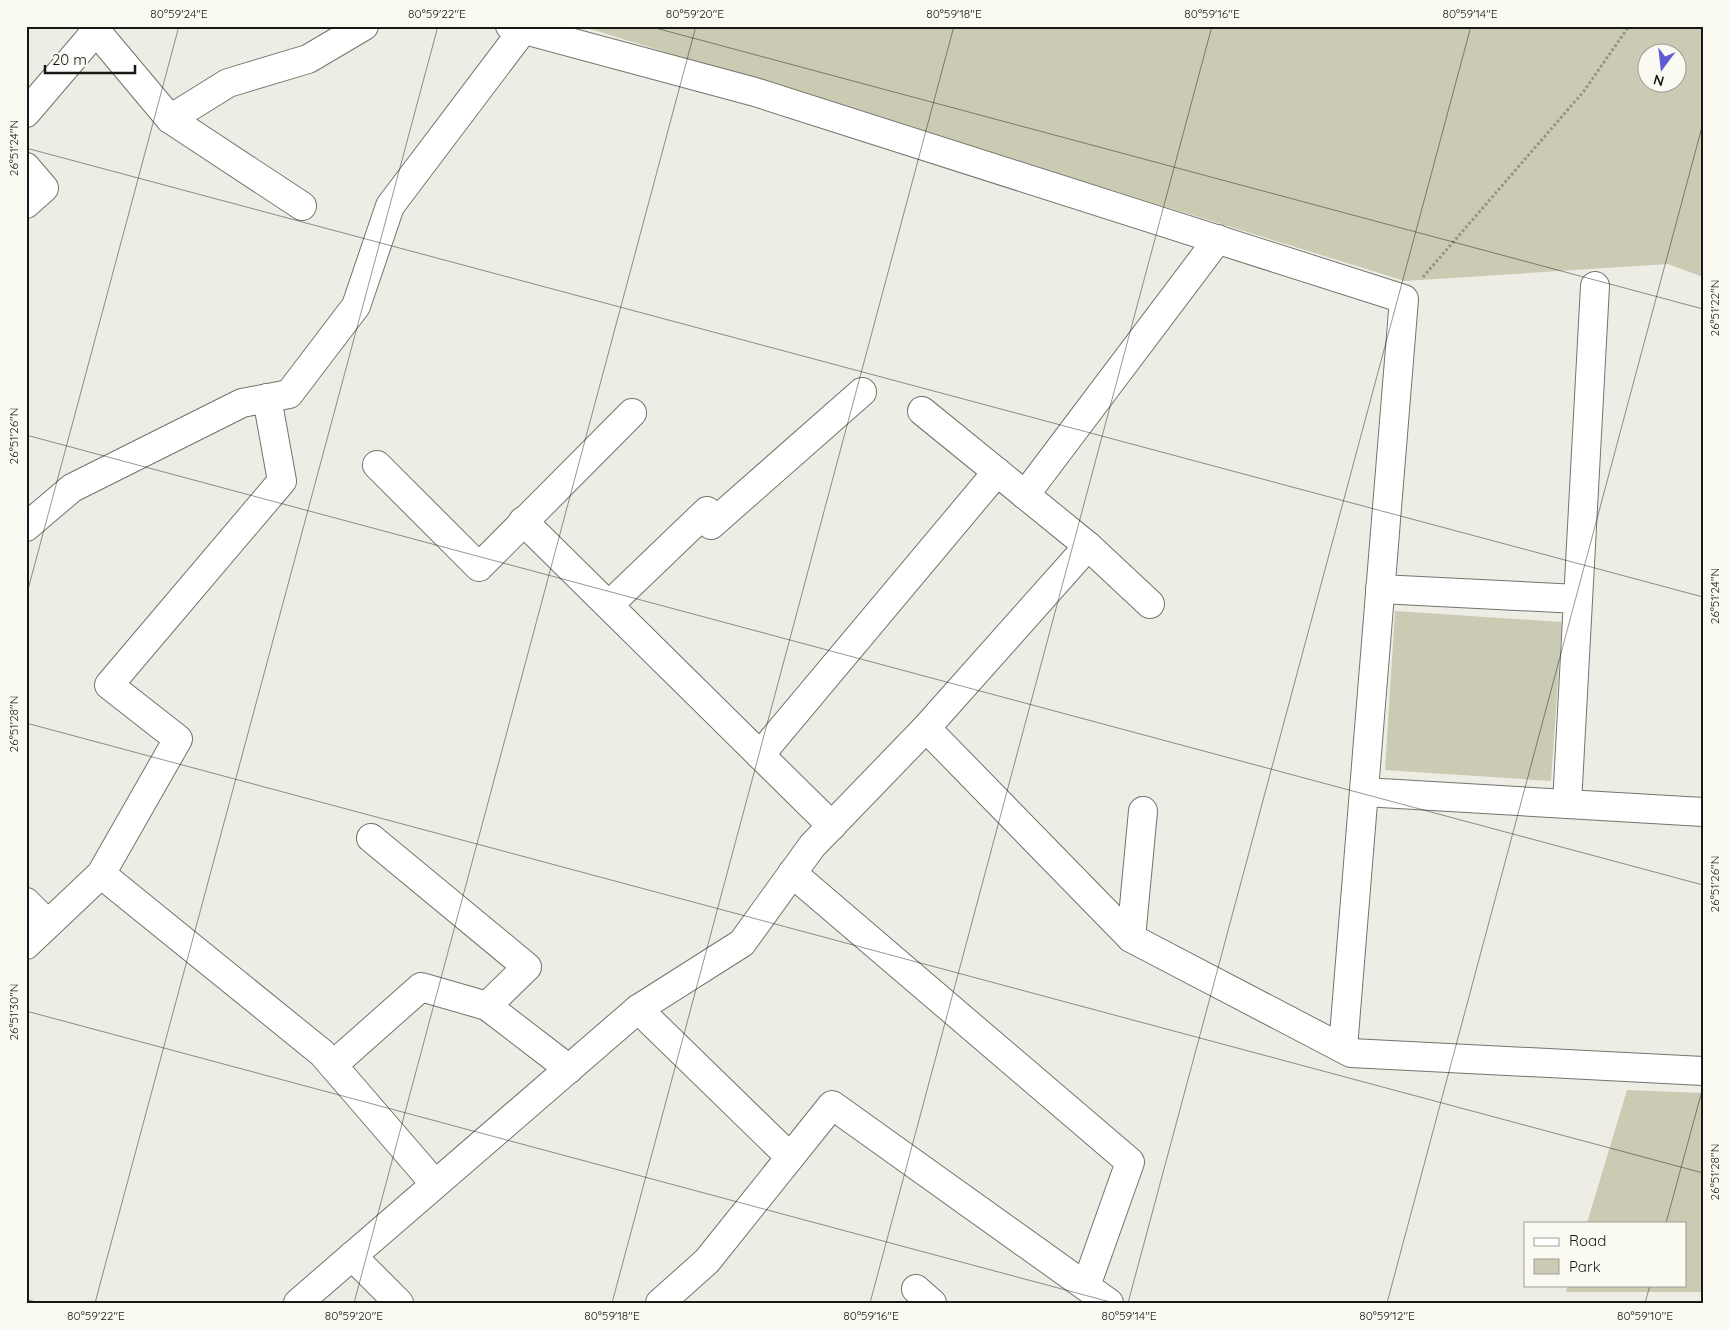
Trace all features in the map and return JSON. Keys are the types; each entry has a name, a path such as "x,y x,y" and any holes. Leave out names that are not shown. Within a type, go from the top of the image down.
{"street":[{"path":"170,119 228,83 308,59 364,26"},
{"path":"26,527 72,488 242,404 289,394 356,306 390,206 520,28 755,92 1404,299 1343,1048"},
{"path":"26,113 94,29 170,119 302,206"},
{"path":"26,167 44,188 26,204"},
{"path":"1025,495 1218,240"},
{"path":"1567,804 1595,286"},
{"path":"609,606 707,511 711,525 862,392"},
{"path":"26,945 101,874 178,739 109,685 282,481 267,398"},
{"path":"922,411 1088,546 1150,604"},
{"path":"377,465 479,567 632,413"},
{"path":"760,755 997,472"},
{"path":"523,521 832,826"},
{"path":"298,1303 638,1009 742,943 812,846 926,728 1088,546"},
{"path":"1380,589 1578,599"},
{"path":"926,728 1131,938 1351,1053 1703,1071"},
{"path":"1364,792 1703,812"},
{"path":"1131,938 1143,811"},
{"path":"371,838 527,967 487,1006"},
{"path":"792,873 1130,1162 1086,1286"},
{"path":"101,874 322,1053 435,1184"},
{"path":"26,902 48,924"},
{"path":"333,1065 421,987 487,1006 569,1069"},
{"path":"638,1009 790,1157"},
{"path":"660,1303 707,1261 832,1105 1109,1303"},
{"path":"352,1256 399,1303"}],"path":[{"path":"1404,299 1584,92 1629,26"}],"green space":[{"path":"581,26 1703,26 1703,277 1668,264 1405,281"},
{"path":"1395,611 1562,622 1551,781 1385,770"},
{"path":"1627,1090 1703,1093 1703,1292 1566,1292 1568,1286 1686,1286 1686,1222 1587,1222"}]}
